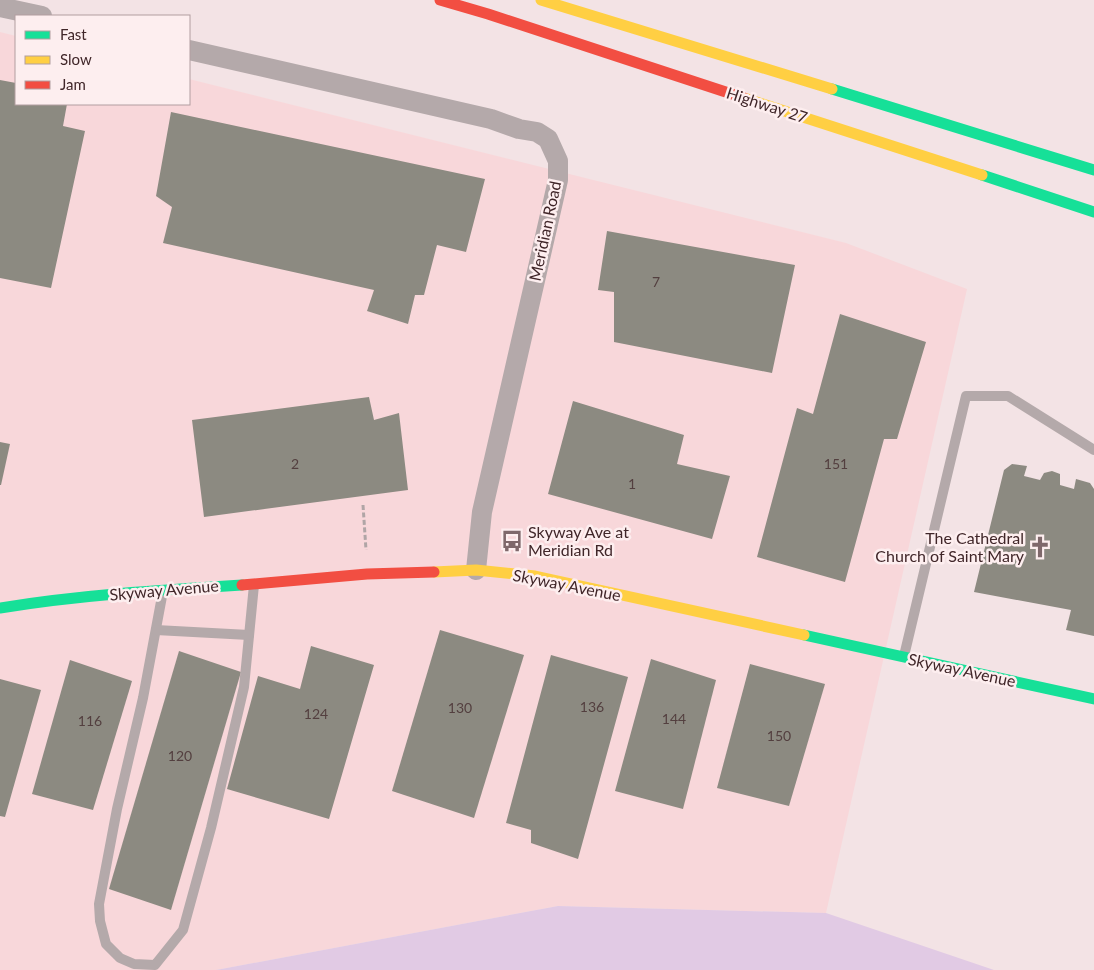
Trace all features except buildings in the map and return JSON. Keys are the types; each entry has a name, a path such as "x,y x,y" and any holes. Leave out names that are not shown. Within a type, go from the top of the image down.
{"main road":[{"name":"Highway 27","path":"440,0 1094,212"},
{"name":"Highway 27","path":"541,0 1094,170"},
{"name":"Skyway Avenue","path":"0,608 42,601 163,590 367,574 476,570 534,576 1094,699"}],"street":[{"path":"0,7 37,15"},
{"name":"Meridian Road","path":"190,50 491,119 520,129 537,132 548,139 558,161 558,180 482,512 476,570"}],"lane":[{"path":"904,658 966,396 1008,396 1094,450"},
{"path":"163,590 143,698 117,808 99,904 100,921 106,944 120,958 134,964 155,966 183,930 212,828 244,687 254,584"},
{"path":"156,630 249,635"}],"path":[{"path":"363,505 367,574"}],"shaded area":[{"path":"0,32 15,36 15,105 190,105 190,79 846,243 967,289 826,913 558,906 216,970 0,970"},
{"path":"558,906 826,913 994,970 216,970"}],"traffic: fast":[{"path":"832,89 1094,170"},
{"path":"982,175 1094,212"},
{"path":"0,608 90,596 242,585"},
{"path":"804,635 1094,699"}],"traffic: slow":[{"path":"541,0 832,89"},
{"path":"744,98 982,175"},
{"path":"434,572 476,570 535,576 804,635"}],"traffic: jam":[{"path":"440,0 744,98"},
{"path":"242,585 367,574 434,572"}],"place":[{"name":"Skyway Ave at Meridian Rd","path":"512,541"},
{"name":"The Cathedral Church of Saint Mary","path":"1040,547"}]}
